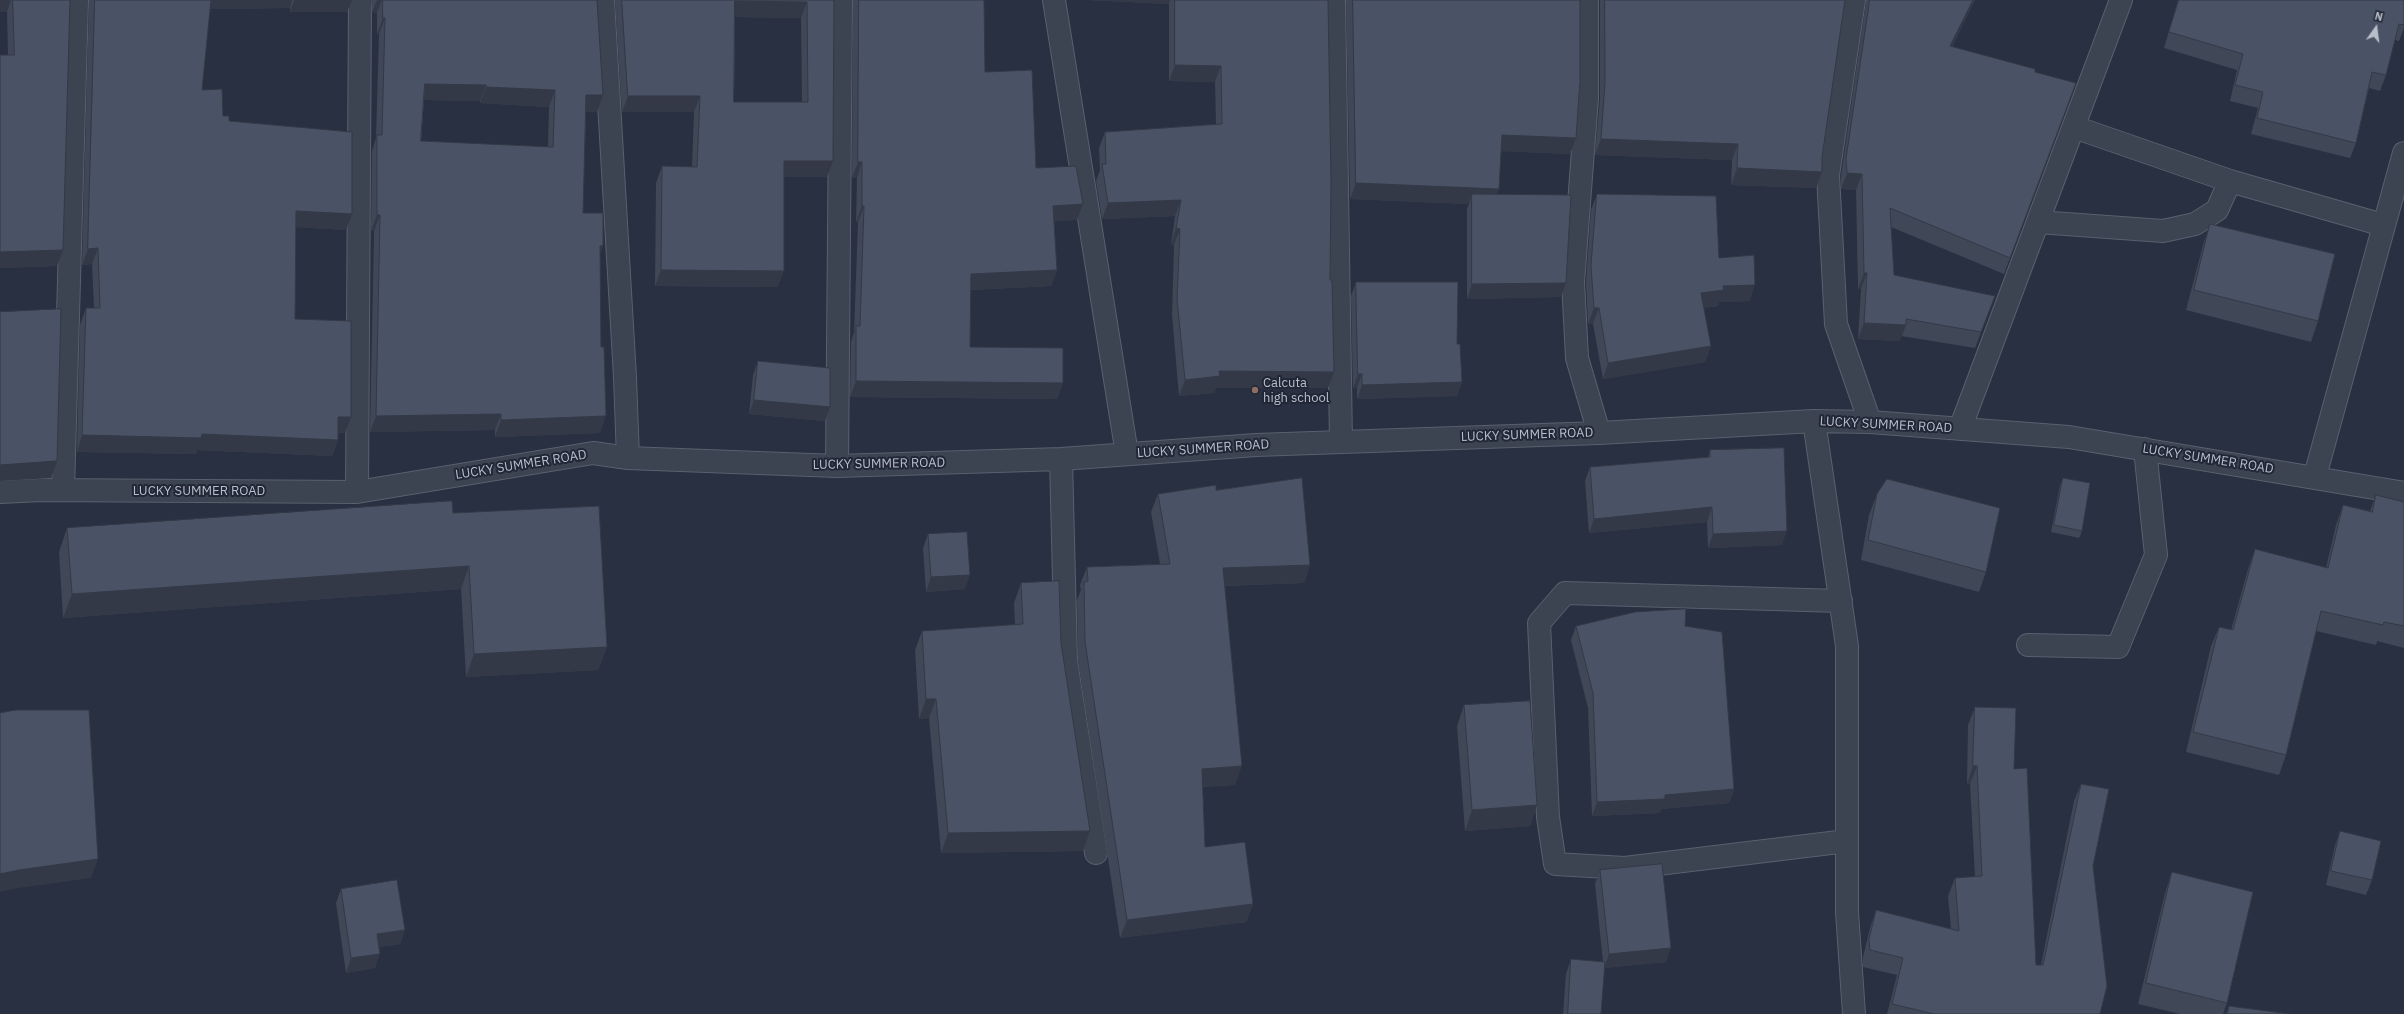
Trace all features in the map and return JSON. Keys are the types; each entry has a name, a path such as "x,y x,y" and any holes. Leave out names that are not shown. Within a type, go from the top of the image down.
{"street":[{"path":"63,490 77,0"},
{"path":"357,492 360,0"},
{"path":"603,0 625,377 628,458"},
{"path":"837,466 841,0"},
{"path":"1054,0 1127,454"},
{"path":"1334,0 1341,442"},
{"path":"1588,0 1587,98 1573,282 1577,358 1599,432"},
{"path":"1854,0 1828,175 1836,324 1870,422"},
{"path":"1960,429 2121,0"},
{"path":"2074,127 2230,181 2383,225"},
{"path":"2314,476 2404,152"},
{"path":"2038,222 2163,231 2195,224 2217,210 2230,181"},
{"path":"1814,421 1847,646 1847,912 1854,1014"},
{"name":"LUCKY SUMMER ROAD","path":"0,492 63,490 357,492 593,453 628,458 837,466 1061,459 1341,442 1599,432 1814,421 1870,422 2069,437 2314,476 2404,493"},
{"path":"2028,645 2118,648 2156,555 2145,449"},
{"path":"1061,459 1066,661 1096,853"},
{"path":"1841,601 1566,593 1539,623 1548,817 1555,864 1625,868 1847,841"}],"building":[{"path":"13,0 70,0 63,250 0,252 0,55 14,55"},
{"path":"95,0 211,0 202,90 222,89 223,116 229,116 229,121 352,132 352,214 296,211 295,319 351,321 351,417 338,417 338,440 202,434 201,438 82,435 86,308 100,308 98,248 88,249"},
{"path":"383,0 597,0 603,95 586,95 583,213 603,213 603,246 600,246 601,347 604,347 606,416 501,420 501,414 376,416 380,215 377,215 377,135 382,135 385,18 383,18","holes":["425,84 486,85 486,87 555,90 553,147 421,141"]},
{"path":"622,0 834,0 833,161 784,161 784,271 661,270 662,166 697,167 700,96 628,96","holes":["735,1 807,2 808,102 734,102"]},
{"path":"859,0 984,0 985,72 1032,70 1036,168 1076,166 1083,204 1053,206 1057,270 971,274 970,347 1063,348 1063,383 856,381 856,326 860,326 864,206 862,206 862,162 858,162"},
{"path":"1175,0 1328,0 1331,182 1330,280 1332,280 1334,372 1219,371 1220,376 1185,380 1177,299 1180,229 1176,228 1181,200 1108,203 1102,164 1106,164 1105,132 1222,124 1221,66 1175,65"},
{"path":"1353,0 1580,0 1580,81 1576,138 1502,135 1499,189 1356,183"},
{"path":"1605,0 1845,0 1822,157 1822,172 1737,168 1738,144 1601,139 1605,82"},
{"path":"1870,0 1973,0 1950,46 2035,69 2035,72 2076,83 2010,258 1890,208 1894,275 1995,296 1981,332 1906,319 1906,325 1864,323 1867,273 1864,273 1862,174 1847,173 1846,159"},
{"path":"2179,0 2404,0 2404,25 2399,24 2386,75 2372,72 2356,143 2257,118 2263,92 2235,85 2243,54 2169,32"},
{"path":"1472,194 1571,195 1566,283 1472,284"},
{"path":"1597,194 1716,196 1719,258 1754,255 1755,285 1723,286 1724,290 1701,293 1711,346 1608,363 1599,308 1594,308 1591,266"},
{"path":"2210,224 2335,254 2318,321 2194,290"},
{"path":"1356,282 1458,282 1457,344 1460,344 1462,382 1362,385 1362,374 1358,374"},
{"path":"61,309 57,461 0,465 0,312"},
{"path":"758,361 830,368 830,407 754,400"},
{"path":"1784,448 1787,531 1713,534 1712,507 1594,519 1590,467 1710,457 1710,450"},
{"path":"1302,478 1310,565 1223,568 1242,766 1202,769 1205,847 1245,842 1253,904 1127,920 1085,642 1084,582 1088,581 1087,567 1170,564 1158,494 1216,485 1216,490"},
{"path":"2063,478 2090,483 2082,531 2054,525"},
{"path":"1887,479 2000,508 1986,572 1868,540 1877,494"},
{"path":"2376,495 2404,502 2404,626 2384,622 2383,625 2321,611 2286,755 2193,732 2219,627 2233,630 2255,549 2328,568 2343,505 2372,512"},
{"path":"452,501 453,513 599,506 607,647 474,654 469,566 72,594 67,528"},
{"path":"967,532 970,575 931,577 928,534"},
{"path":"1059,581 1061,643 1090,831 948,833 936,699 926,699 922,631 1023,624 1021,583"},
{"path":"1686,609 1685,626 1722,632 1734,789 1665,795 1665,799 1597,802 1593,693 1576,626 1635,612"},
{"path":"1530,701 1537,805 1472,810 1464,705"},
{"path":"1975,707 2016,708 2014,769 2027,768 2036,965 2043,965 2081,784 2109,789 2093,866 2107,986 2100,1014 1934,1014 1892,1004 1903,958 1870,950 1869,939 1876,910 1959,931 1955,878 1982,876 1977,766 1973,766"},
{"path":"16,710 89,710 98,859 0,874 0,713"},
{"path":"2340,831 2381,841 2372,880 2331,871"},
{"path":"1662,864 1671,948 1609,954 1600,870"},
{"path":"2172,872 2253,892 2227,1003 2146,983"},
{"path":"397,880 405,930 377,934 380,954 351,958 341,889"},
{"path":"1571,959 1605,962 1601,1014 1568,1014"},
{"path":"2229,1006 2290,1014 2228,1014"}],"place":[{"name":"Calcuta high school","path":"1255,390"}]}
